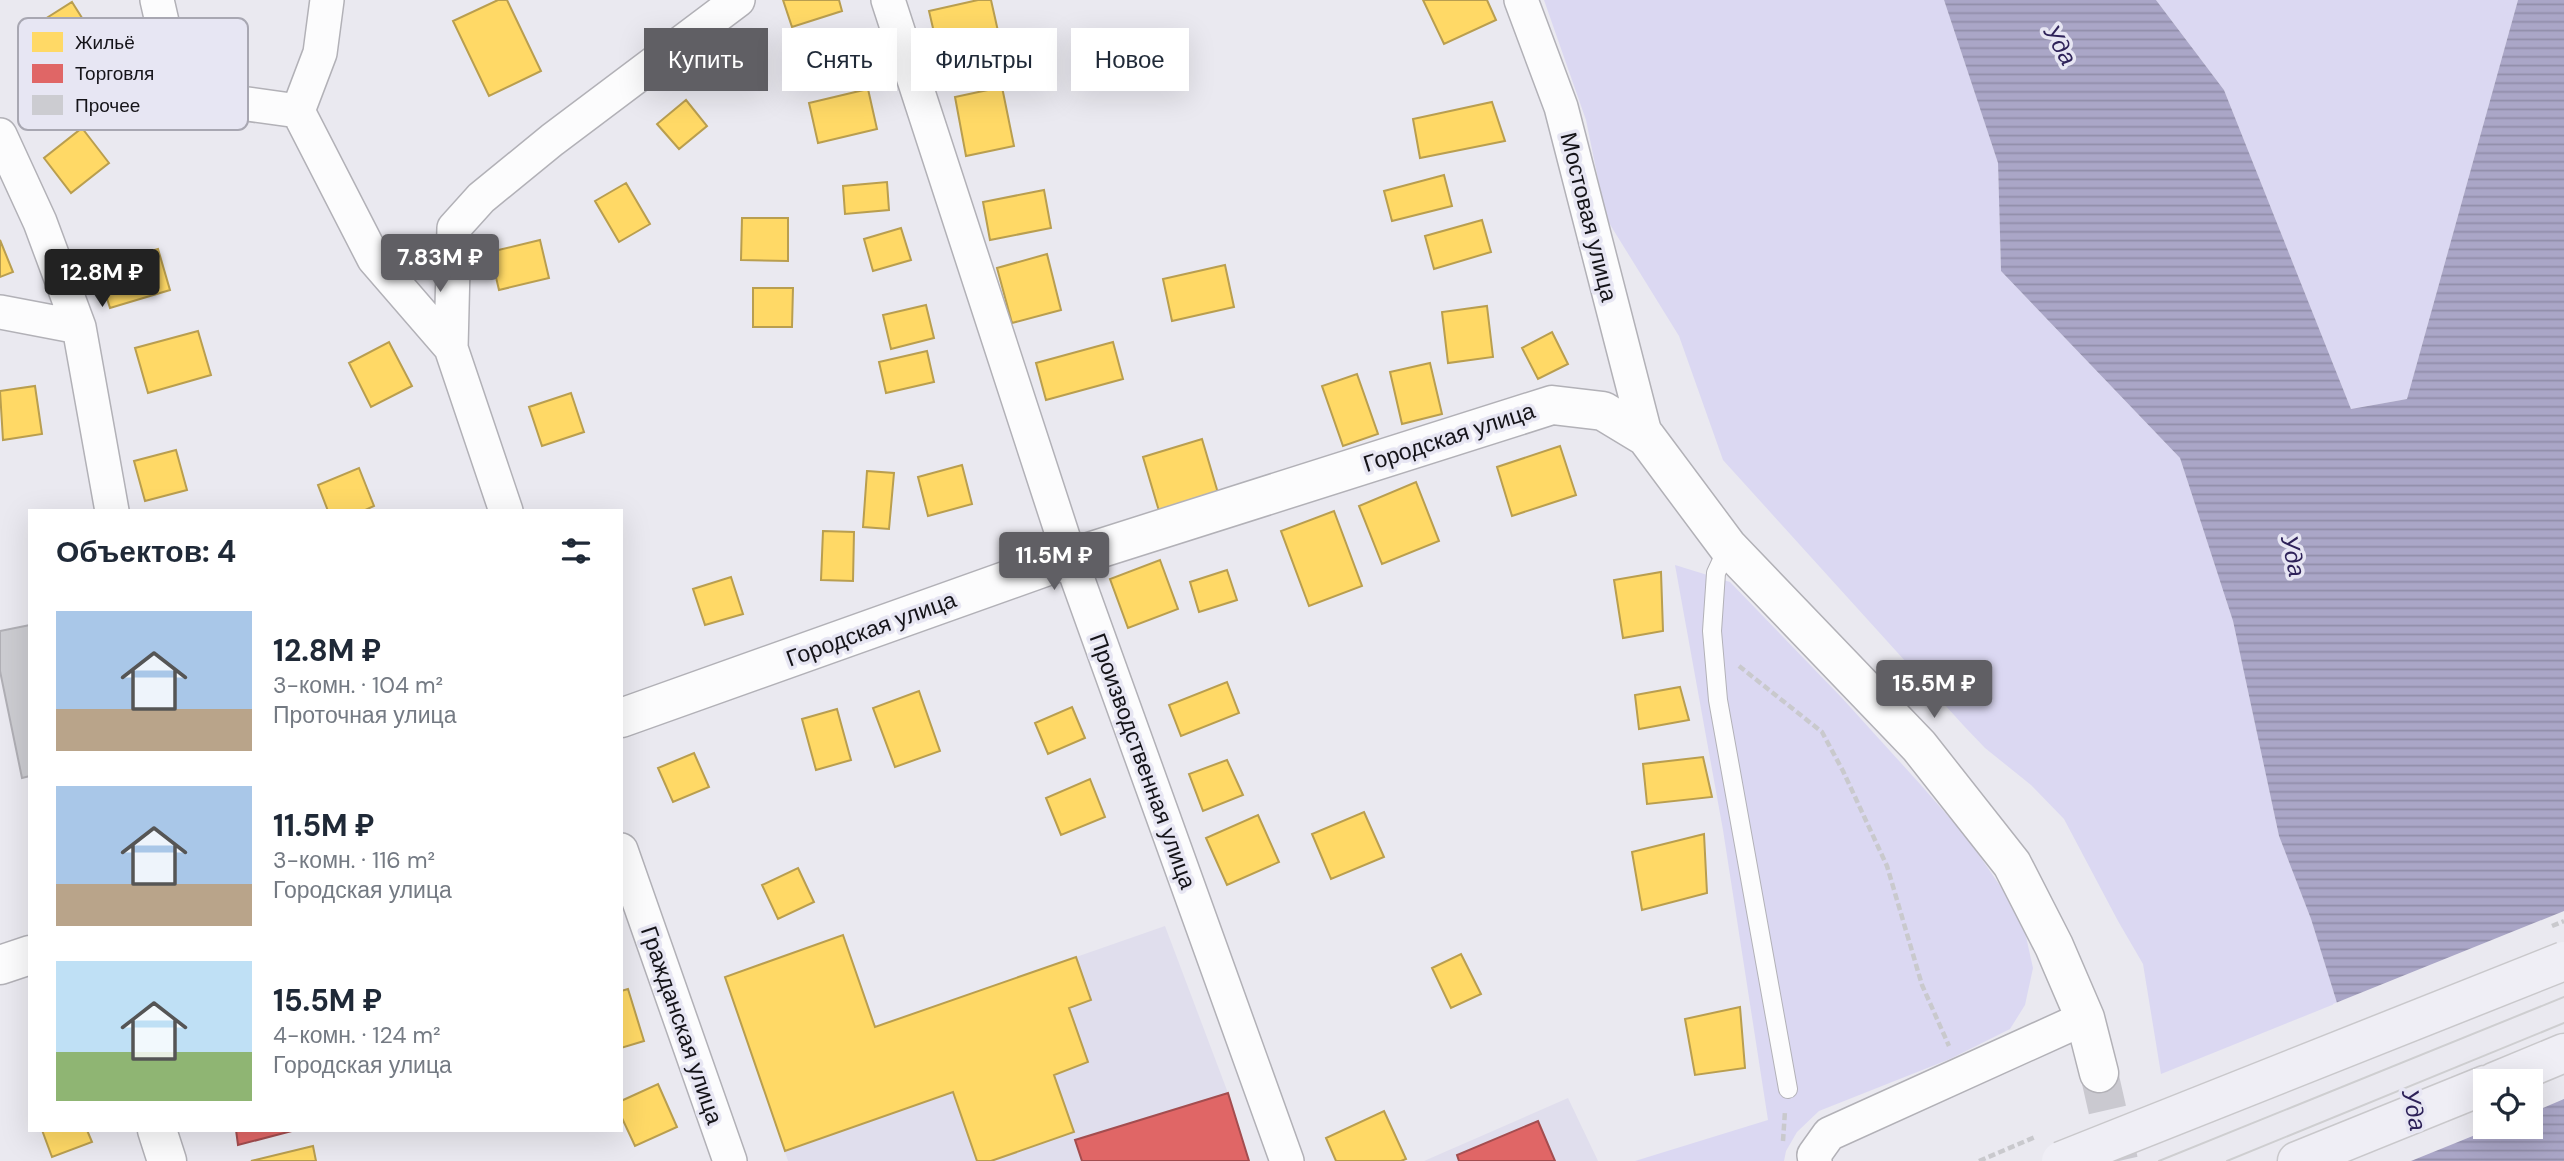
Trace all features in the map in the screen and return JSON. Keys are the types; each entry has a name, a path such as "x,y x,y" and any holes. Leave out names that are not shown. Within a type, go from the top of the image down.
{"main road":[{"path":"2061,1161 2564,961"},
{"path":"2525,1069 2564,1053"},
{"path":"2297,1161 2473,1090"}],"street":[{"path":"157,0 161,18"},
{"path":"327,0 320,53 298,111 374,259 451,348"},
{"path":"505,509 451,348 454,229 481,198 552,140 738,0"},
{"name":"Производственная улица","path":"888,0 1070,558 1287,1161"},
{"name":"Мостовая улица","path":"1521,0 1561,107 1646,437"},
{"path":"248,104 298,111"},
{"path":"0,135 40,222 79,327 112,509"},
{"path":"0,312 79,327"},
{"name":"Городская улица","path":"623,717 1070,558 1552,405 1603,411 1646,437 1728,547 1919,746 2012,864 2054,946 2085,1018 2099,1073"},
{"name":"Гражданская улица","path":"623,856 730,1161"},
{"path":"0,965 28,956"},
{"path":"1815,1161 1814,1155 1829,1134 2085,1018"},
{"path":"158,1132 167,1161"}],"lane":[{"path":"1728,547 1717,573 1713,636 1718,700 1788,1089"}],"path":[{"path":"1713,636 1739,666 1822,732 1887,866 1922,985 1940,1030 1963,1072"},
{"path":"1784,1149 1783,1126 1788,1089"}],"shaded area":[{"path":"1544,0 1944,0 1998,163 2001,271 2180,458 2233,621 2279,836 2311,919 2337,1003 2161,1074 2143,964 2064,819 2031,785 1985,748 1964,726 1723,460 1679,336 1606,218 1586,120"},
{"path":"2156,0 2518,0 2407,399 2351,409 2224,90"},
{"path":"1675,565 1730,582 1842,698 1920,784 1968,839 2007,896 2025,932 2033,968 2025,1005 2010,1029 1950,1059 1819,1111 1797,1132 1786,1151 1784,1161 1635,1161 1768,1120 1723,830"},
{"path":"1165,926 1228,1093 1249,1161 788,1161 725,977 843,935 876,1027"},
{"path":"1568,1098 1598,1161 1424,1161"}],"water":[{"name":"Уда","path":"1944,0 2156,0 2224,90 2351,409 2407,399 2518,0 2564,0 2564,1161 2346,1161 2337,1003 2311,919 2279,836 2233,621 2180,458 2001,271 1998,163"}],"pier":[{"path":"2564,911 2564,1099 2543,1108 2543,1069 2473,1069 2473,1136 2411,1161 2343,1161 2333,1004"}],"building: Жильё":[{"path":"498,0 507,0 541,71 489,96 453,21"},
{"path":"783,0 839,0 842,11 792,27"},
{"path":"978,0 991,0 997,28 933,28 929,11"},
{"path":"1423,0 1487,0 1496,20 1444,44"},
{"path":"72,2 82,18 47,18"},
{"path":"868,91 877,129 818,143 809,103"},
{"path":"983,91 1003,91 1014,146 966,156 955,97"},
{"path":"686,100 707,126 679,149 657,124"},
{"path":"1492,102 1505,141 1420,158 1413,119"},
{"path":"79,130 84,130 109,163 71,193 44,158"},
{"path":"1444,175 1452,206 1392,221 1384,191"},
{"path":"887,182 889,210 845,214 843,186"},
{"path":"626,183 650,224 619,242 595,201"},
{"path":"1044,190 1051,228 990,240 983,202"},
{"path":"742,218 788,218 788,261 741,260"},
{"path":"1482,220 1491,252 1434,269 1425,236"},
{"path":"901,228 911,260 873,271 864,239"},
{"path":"0,240 13,272 0,277"},
{"path":"540,240 549,278 499,290 490,252"},
{"path":"158,249 170,290 110,308 97,267"},
{"path":"1047,254 1061,310 1012,323 997,268"},
{"path":"1225,265 1234,307 1172,321 1163,279"},
{"path":"753,288 793,288 792,327 753,327"},
{"path":"926,305 934,338 891,349 883,315"},
{"path":"1487,306 1493,357 1448,363 1442,312"},
{"path":"198,331 211,375 148,393 135,348"},
{"path":"1552,332 1568,364 1538,379 1522,348"},
{"path":"389,342 412,386 371,407 349,363"},
{"path":"1113,342 1123,379 1046,400 1036,363"},
{"path":"927,351 934,382 886,393 879,362"},
{"path":"1430,363 1442,414 1402,424 1390,372"},
{"path":"1357,374 1378,434 1343,446 1322,386"},
{"path":"35,386 42,434 3,440 0,391"},
{"path":"571,393 584,432 542,446 529,407"},
{"path":"1202,439 1218,493 1159,511 1143,457"},
{"path":"1560,446 1576,495 1512,516 1497,467"},
{"path":"176,450 187,490 145,501 134,461"},
{"path":"962,465 972,504 928,516 918,477"},
{"path":"359,468 374,506 367,509 327,509 318,485"},
{"path":"867,471 894,473 889,529 863,527"},
{"path":"1416,482 1439,541 1382,564 1359,506"},
{"path":"1334,511 1362,586 1309,606 1281,531"},
{"path":"823,531 854,532 853,581 821,580"},
{"path":"1160,560 1178,609 1128,628 1110,579"},
{"path":"1227,570 1237,600 1199,612 1190,582"},
{"path":"1661,572 1663,631 1623,638 1614,580"},
{"path":"731,577 743,614 705,625 693,589"},
{"path":"1227,682 1239,713 1181,736 1169,705"},
{"path":"1680,687 1689,720 1639,729 1635,695"},
{"path":"919,691 940,751 895,767 873,708"},
{"path":"1072,707 1085,738 1048,754 1035,723"},
{"path":"837,709 851,760 816,770 802,719"},
{"path":"694,753 709,787 673,802 658,768"},
{"path":"1703,757 1712,797 1647,804 1643,764"},
{"path":"1227,760 1243,795 1203,811 1189,774"},
{"path":"1090,779 1105,817 1061,835 1046,798"},
{"path":"1364,812 1384,857 1331,879 1312,834"},
{"path":"1258,815 1279,862 1227,885 1206,838"},
{"path":"1704,834 1707,893 1642,910 1632,852"},
{"path":"798,868 814,902 778,919 762,885"},
{"path":"843,935 875,1027 1076,957 1091,1000 1069,1008 1088,1062 1054,1075 1074,1132 991,1161 977,1161 953,1092 785,1151 725,977"},
{"path":"1461,954 1481,994 1451,1008 1432,968"},
{"path":"628,989 644,1041 623,1047 623,990"},
{"path":"1740,1007 1745,1068 1695,1075 1685,1019"},
{"path":"658,1084 677,1127 635,1146 623,1120 623,1100"},
{"path":"1384,1111 1406,1159 1336,1161 1326,1138"},
{"path":"43,1132 88,1132 92,1142 52,1157"},
{"path":"313,1146 316,1161 251,1161"}],"building: Торговля":[{"path":"1228,1093 1249,1161 1082,1161 1075,1140"},
{"path":"1538,1121 1555,1161 1459,1161 1457,1155"},
{"path":"236,1132 288,1132 238,1145"}],"building: Прочее":[{"path":"28,625 28,776 22,778 0,671 0,631"}],"tunnel":[{"path":"2099,1073 2119,1161"}],"tram line":[{"path":"2159,1161 2564,997"},
{"path":"2227,1161 2564,1023"}]}
